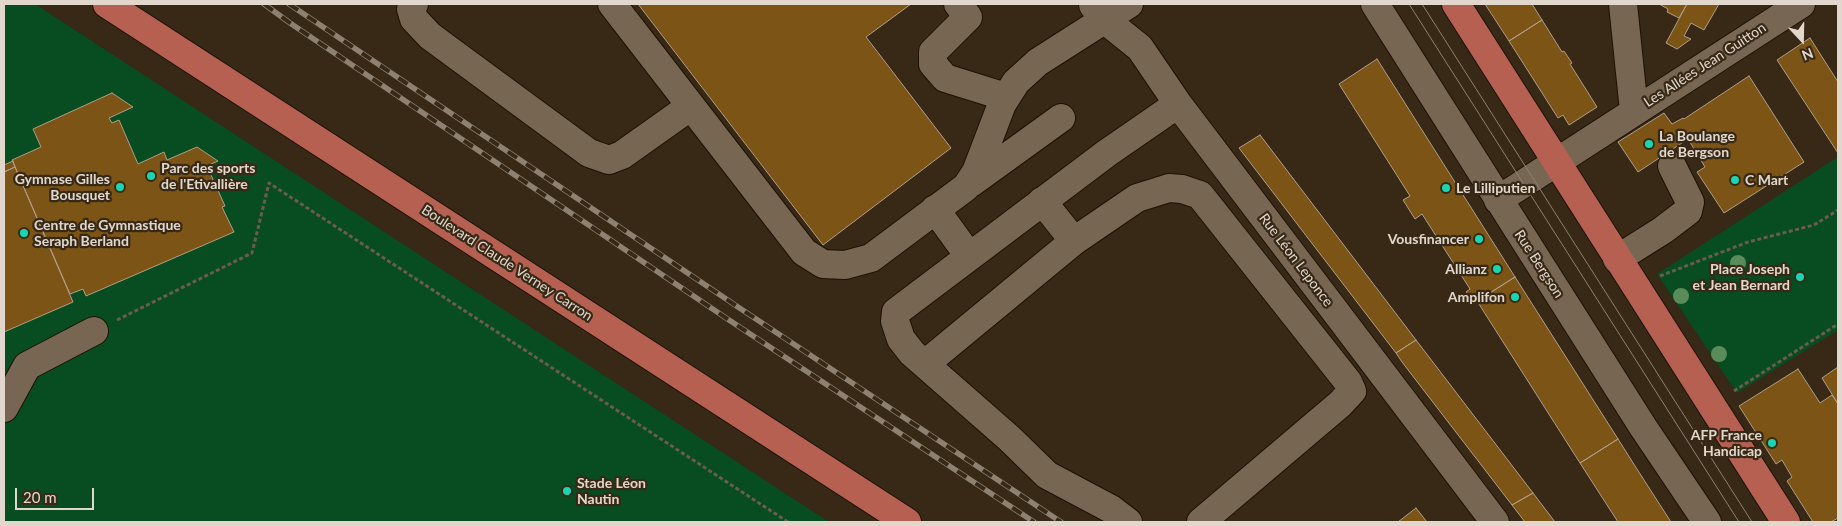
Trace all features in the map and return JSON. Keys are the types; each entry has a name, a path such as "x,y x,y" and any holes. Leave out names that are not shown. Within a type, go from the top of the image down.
{"main road":[{"name":"Boulevard Claude Verney Carron","path":"107,4 907,522"},
{"path":"1456,4 1710,406 1786,522"}],"street":[{"path":"414,4 411,9 414,19 430,36 589,153 609,160 622,155 691,106"},
{"path":"612,4 804,252 824,264 845,265 871,258 1061,118"},
{"path":"966,187 976,172 1002,104 1016,82 1098,11 1129,4"},
{"name":"Rue Bergson","path":"1375,4 1643,427 1707,522"},
{"name":"Les Allées Jean Guitton","path":"1623,4 1634,111"},
{"name":"Les Allées Jean Guitton","path":"1498,200 1801,4"},
{"path":"971,8 933,52 933,64 945,78 1006,97"},
{"name":"Rue Léon Leponce","path":"1098,11 1140,48 1178,104 1495,522"},
{"path":"1128,522 1111,509 1048,475 1009,438 912,354 901,339 895,321 896,312 1107,153 1178,104"},
{"path":"1617,259 1663,230 1688,211 1690,202 1672,166"},
{"path":"925,364 1074,241 1137,198 1169,188 1182,189 1200,195 1348,382 1352,392 1201,522"},
{"path":"1042,201 1074,241"},
{"path":"936,209 969,256"},
{"path":"4,408 27,366 94,331"}],"path":[{"path":"94,331 252,253 269,183 788,522"},
{"path":"1634,286 1748,242 1814,225 1838,210"},
{"path":"1710,406 1838,324"}],"green space":[{"name":"Parc des sports de l'Etivallière","path":"4,4 35,4 829,522 4,522"},
{"path":"1838,157 1838,330 1737,393 1657,274"}],"building":[{"path":"638,4 911,4 866,37 951,148 823,245"},
{"path":"1485,4 1532,4 1542,20 1509,41"},
{"path":"1659,4 1687,4 1679,18 1667,12 1668,9"},
{"path":"1687,4 1719,4 1704,30 1691,23 1684,36 1691,39 1677,49 1666,43"},
{"path":"1542,20 1562,52 1564,51 1572,63 1570,64 1597,107 1569,125 1563,115 1558,118 1509,41"},
{"path":"1810,38 1838,82 1838,153 1777,60"},
{"path":"1377,59 1515,277 1474,303 1466,292 1470,289 1422,214 1415,219 1403,200 1410,196 1339,84"},
{"path":"1749,76 1804,162 1724,213 1697,172 1705,167 1688,139 1638,172 1618,142 1664,113 1672,124 1684,119"},
{"name":"Gymnase Gilles Bousquet","path":"112,93 133,107 109,118 112,123 119,120 138,164 164,152 167,160 197,147 218,161 207,166 225,206 222,207 234,232 86,296 83,289 70,294 12,160 41,147 33,129"},
{"path":"1260,135 1416,340 1396,353 1239,148"},
{"path":"13,161 15,167 4,172 4,165"},
{"name":"Centre de Gymnastique Seraph Berland","path":"15,167 73,302 4,332 4,172"},
{"path":"1515,277 1618,439 1580,463 1477,301"},
{"path":"1416,340 1533,493 1512,505 1402,362 1396,353"},
{"path":"1838,367 1838,404 1822,378"},
{"path":"1798,369 1820,403 1832,395 1838,404 1838,518 1831,522 1813,522 1787,481 1792,477 1782,460 1776,464 1739,406"},
{"path":"1618,439 1671,522 1618,522 1580,463"},
{"path":"1533,493 1555,522 1525,522 1512,505"},
{"path":"1416,508 1427,522 1398,522"}],"tram line":[{"path":"1409,4 1739,522"},
{"path":"1422,4 1752,522"}],"railway":[{"path":"264,4 726,318 1034,522"},
{"path":"289,4 1061,522"}],"place":[{"name":"La Boulange de Bergson","path":"1649,144"},
{"name":"Parc des sports de l'Etivallière","path":"151,176"},
{"name":"C Mart","path":"1735,180"},
{"name":"Gymnase Gilles Bousquet","path":"120,187"},
{"name":"Le Lilliputien","path":"1446,188"},
{"name":"Centre de Gymnastique Seraph Berland","path":"24,233"},
{"name":"Vousfinancer","path":"1479,239"},
{"name":"Allianz","path":"1497,269"},
{"name":"Place Joseph et Jean Bernard","path":"1800,277"},
{"name":"Amplifon","path":"1515,297"},
{"name":"AFP France Handicap","path":"1772,443"},
{"name":"Stade Léon Nautin","path":"567,491"}]}
